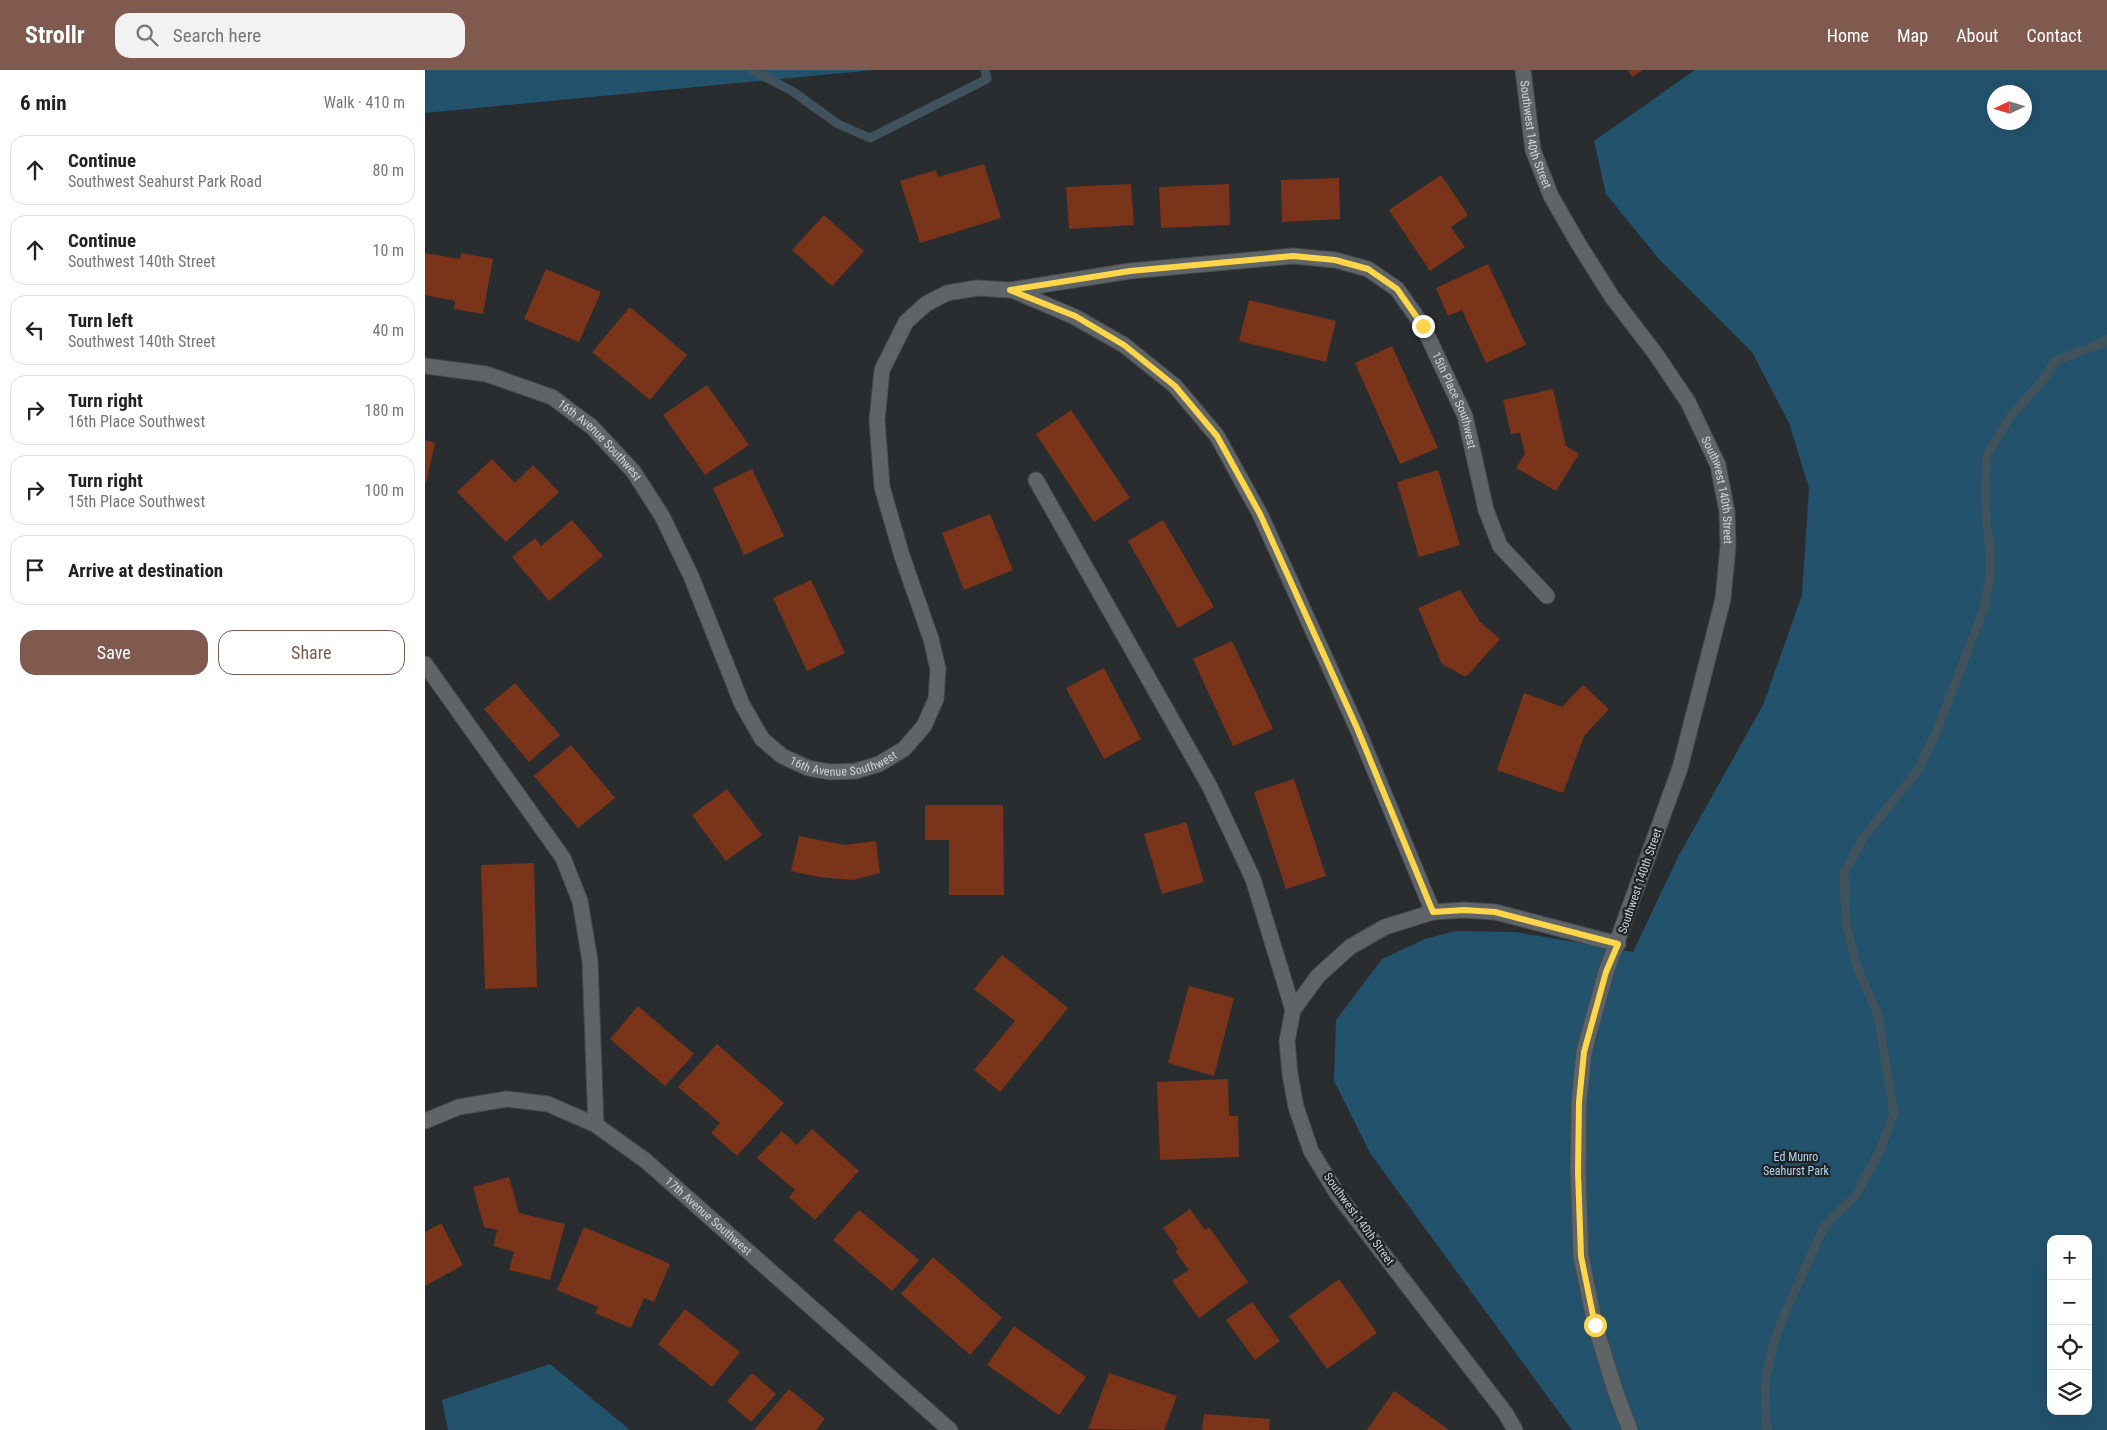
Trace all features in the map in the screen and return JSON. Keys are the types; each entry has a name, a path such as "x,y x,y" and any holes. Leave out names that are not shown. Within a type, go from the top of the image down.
{"street":[{"name":"Southwest 140th Street","path":"1523,70 1533,150 1551,196 1577,243 1612,297 1655,353 1688,402 1718,465 1727,512 1728,546 1723,599 1680,768 1618,944 1606,972 1584,1052 1579,1102 1578,1172 1581,1256 1595,1325 1629,1430"},
{"name":"15th Place Southwest","path":"1010,290 1130,271 1293,256 1335,260 1368,269 1397,289 1423,326 1465,416 1486,510 1500,546 1547,596"},
{"name":"16th Avenue Southwest","path":"425,366 486,374 552,397 592,427 633,471 662,516 691,576 743,704 762,739 782,756 808,768 830,772 856,771 879,764 905,749 924,726 936,699 938,669 931,639 902,556 882,487 877,420 882,370 906,322 926,304 947,294 977,288 1010,290"},
{"path":"1010,290 1075,316 1124,345 1175,386 1217,436 1264,523 1357,728 1433,912"},
{"path":"1036,480 1210,787 1253,879 1293,1010"},
{"path":"425,664 563,858 580,900 590,961 596,1125"},
{"name":"Southwest 140th Street","path":"1515,1430 1505,1414 1338,1195 1311,1151 1296,1107 1290,1074 1287,1040 1293,1010 1318,976 1350,947 1385,927 1433,912 1464,910 1495,912 1618,944"},
{"name":"17th Avenue Southwest","path":"425,1121 459,1107 507,1099 548,1104 596,1125 646,1161 950,1430"}],"green space":[{"path":"425,70 874,70 425,113"},
{"name":"Ed Munro Seahurst Park","path":"1695,70 2107,70 2107,1430 1572,1430 1370,1153 1334,1081 1336,1020 1382,959 1425,939 1456,931 1515,932 1633,952 1678,857 1763,705 1802,595 1809,488 1789,423 1752,352 1658,258 1606,194 1594,141"},
{"path":"550,1364 630,1430 448,1430 442,1400"}],"building":[{"path":"1628,70 1643,70 1632,77"},
{"path":"984,164 1001,218 920,243 900,181 936,170 938,177"},
{"path":"1441,175 1468,215 1451,227 1465,247 1430,271 1389,210"},
{"path":"1339,178 1340,219 1282,222 1281,180"},
{"path":"1131,184 1134,225 1069,229 1066,187"},
{"path":"1229,184 1230,225 1161,228 1159,187"},
{"path":"824,215 864,251 832,286 792,250"},
{"path":"425,253 460,259 461,253 493,259 483,314 454,309 455,301 425,295"},
{"path":"1488,264 1526,345 1486,363 1462,310 1448,316 1436,288"},
{"path":"546,269 601,292 579,342 524,319"},
{"path":"1249,300 1336,321 1326,362 1239,341"},
{"path":"630,307 687,355 650,400 592,352"},
{"path":"1392,346 1438,448 1400,464 1355,363"},
{"path":"707,385 749,445 705,475 663,415"},
{"path":"1553,389 1566,446 1579,454 1556,491 1516,468 1525,454 1520,433 1511,434 1503,400"},
{"path":"1071,410 1130,498 1094,522 1036,434"},
{"path":"425,440 435,443 426,483 425,483"},
{"path":"492,459 515,483 533,465 559,492 506,542 457,492"},
{"path":"752,469 784,536 744,555 713,488"},
{"path":"1438,470 1460,545 1419,557 1397,482"},
{"path":"990,514 1013,570 964,590 942,533"},
{"path":"572,520 603,556 549,601 512,557 535,538 541,546"},
{"path":"1163,520 1214,607 1178,628 1128,541"},
{"path":"811,580 845,653 807,671 773,598"},
{"path":"1460,590 1480,622 1500,639 1466,677 1442,664 1418,608"},
{"path":"1232,641 1273,729 1233,746 1193,659"},
{"path":"1104,668 1141,739 1104,759 1066,688"},
{"path":"515,683 560,735 529,762 484,709"},
{"path":"1583,685 1609,709 1584,736 1563,793 1497,770 1524,693 1562,707"},
{"path":"571,745 615,798 578,828 534,776"},
{"path":"1294,779 1326,876 1286,889 1254,792"},
{"path":"727,789 762,835 726,861 692,815"},
{"path":"925,805 1003,805 1004,895 949,895 949,840 925,840"},
{"path":"1186,822 1204,882 1162,894 1144,834"},
{"path":"799,836 845,845 876,841 880,873 853,880 819,877 791,871"},
{"path":"534,863 537,987 485,989 481,865"},
{"path":"1002,955 1068,1008 1000,1092 974,1070 1015,1021 974,989"},
{"path":"1189,986 1234,998 1214,1076 1168,1063"},
{"path":"638,1006 694,1054 665,1086 610,1039"},
{"path":"717,1044 784,1103 737,1156 711,1133 720,1123 678,1087"},
{"path":"1228,1079 1229,1116 1238,1116 1239,1157 1160,1160 1157,1082"},
{"path":"812,1129 859,1171 815,1220 789,1197 795,1190 757,1158 782,1131 797,1145"},
{"path":"509,1177 519,1213 565,1224 550,1280 509,1270 514,1252 494,1246 497,1230 484,1227 473,1187"},
{"path":"1190,1209 1205,1230 1209,1227 1248,1282 1199,1318 1172,1281 1189,1270 1175,1251 1178,1249 1163,1228"},
{"path":"859,1210 919,1260 892,1291 833,1240"},
{"path":"441,1223 463,1265 425,1286 425,1232"},
{"path":"584,1227 670,1264 654,1302 644,1298 631,1328 595,1313 598,1307 557,1290"},
{"path":"933,1257 1002,1318 970,1355 901,1294"},
{"path":"1339,1279 1377,1333 1327,1369 1289,1316"},
{"path":"1252,1302 1280,1341 1255,1360 1226,1320"},
{"path":"685,1309 740,1352 712,1387 658,1344"},
{"path":"1014,1326 1086,1377 1059,1415 987,1365"},
{"path":"752,1373 776,1394 751,1422 727,1401"},
{"path":"1109,1373 1177,1396 1164,1430 1088,1429"},
{"path":"789,1389 825,1419 816,1430 754,1430"},
{"path":"1394,1391 1448,1429 1448,1430 1367,1430"},
{"path":"1204,1414 1270,1419 1269,1430 1202,1430"}],"waterway":[{"path":"752,70 792,91 838,124 870,138 987,79 985,70"},
{"path":"1768,1430 1765,1382 1774,1342 1786,1310 1825,1225 1856,1195 1879,1152 1894,1114 1878,1015 1857,967 1846,923 1844,873 1863,838 1918,770 1938,728 1983,611 1990,577 1990,548 1986,519 1985,486 1987,456 2009,418 2043,380 2055,361 2105,342 2107,339"}],"route":[{"path":"1423,326 1397,289 1368,269 1335,260 1293,256 1130,271 1010,290 1075,316 1124,345 1175,386 1217,436 1260,514 1357,728 1433,912 1464,910 1495,912 1618,944 1606,972 1584,1052 1579,1102 1578,1172 1581,1256 1595,1325"}]}
